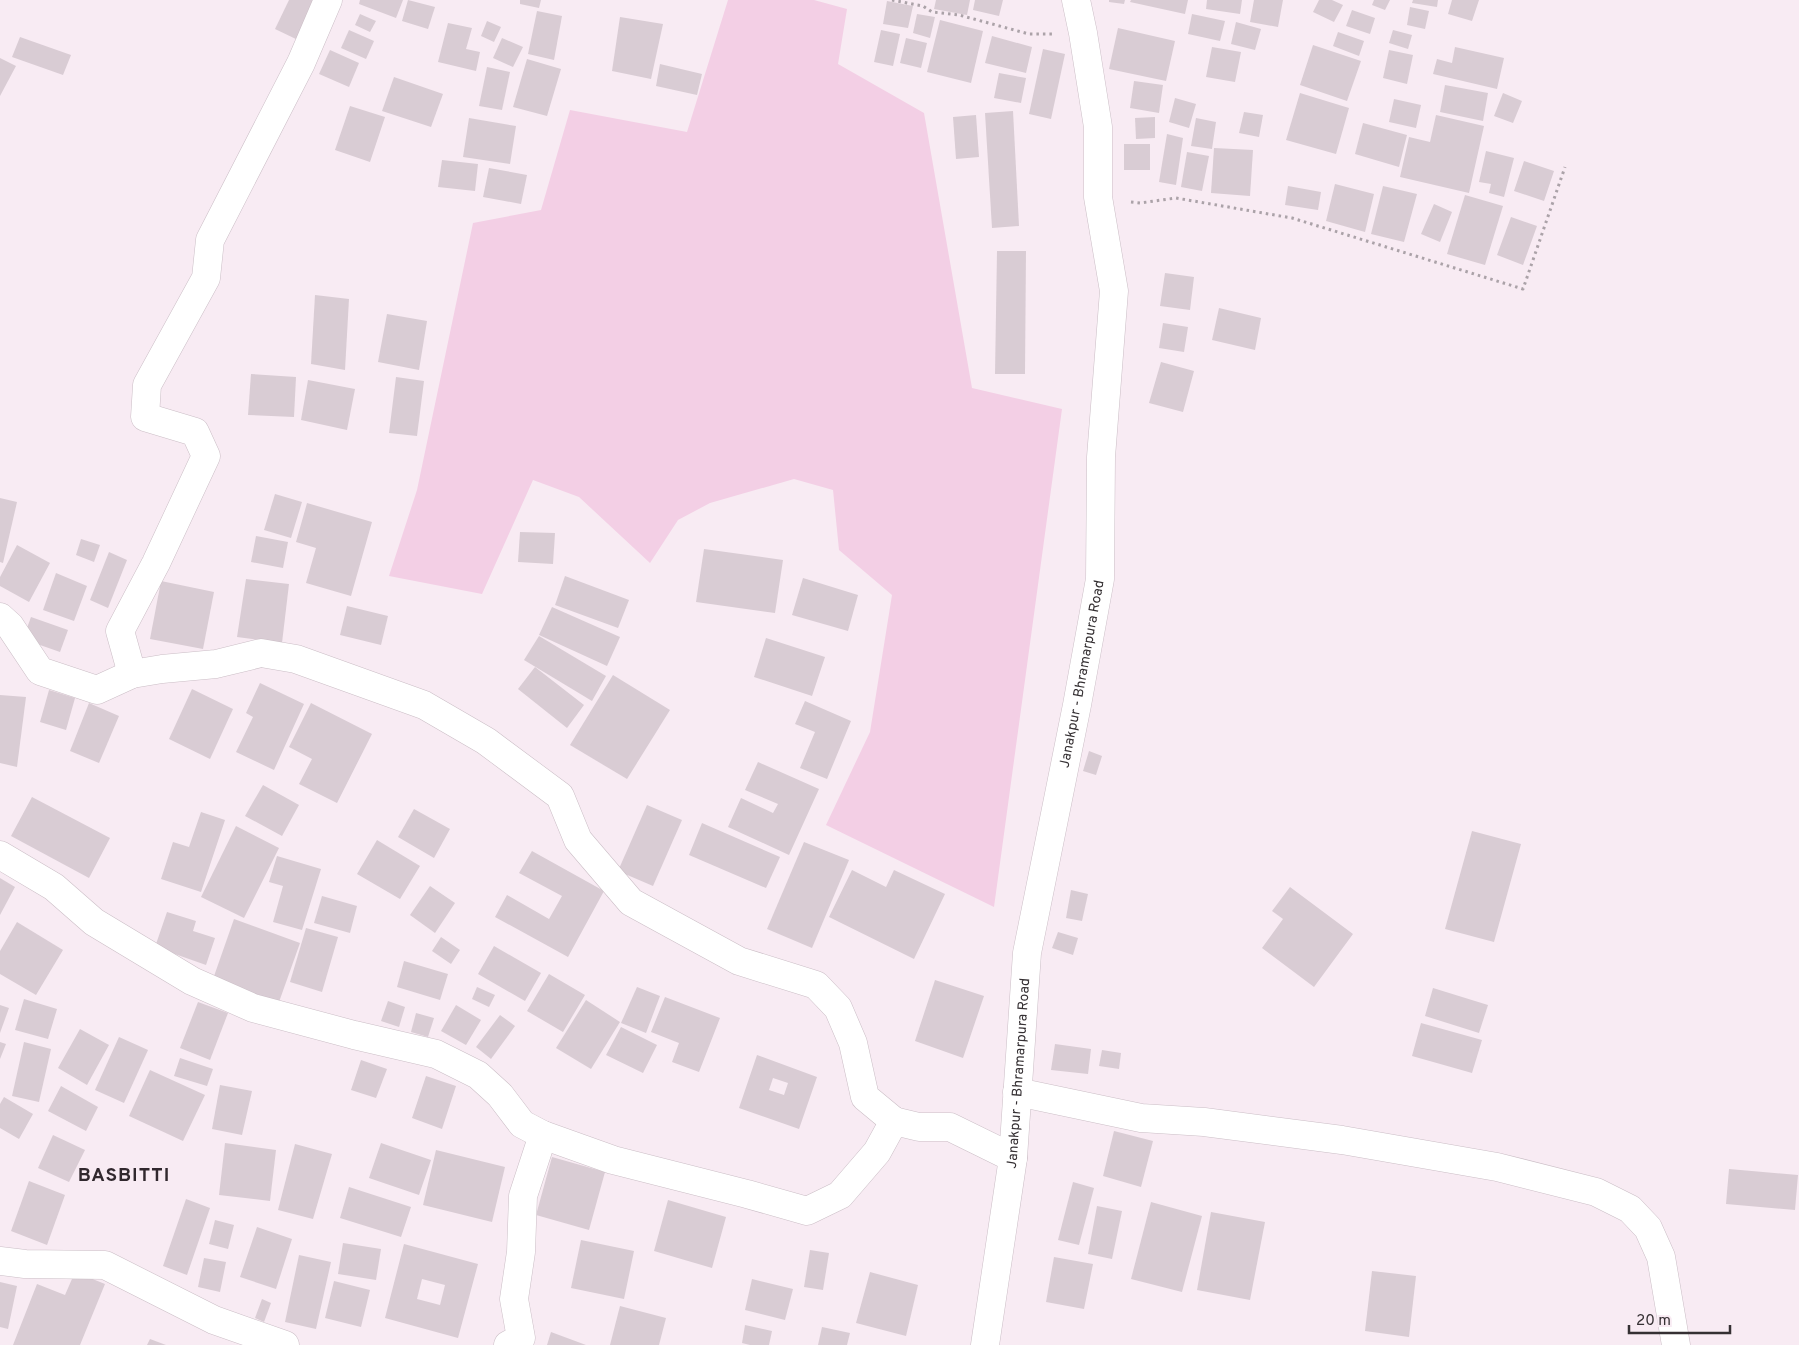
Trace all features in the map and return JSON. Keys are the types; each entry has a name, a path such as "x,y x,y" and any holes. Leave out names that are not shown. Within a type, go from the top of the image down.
{"street":[{"path":"132,674 120,631 156,563 206,456 195,432 145,417 147,385 206,278 210,240 301,63 328,0"},
{"name":"Janakpur - Bhramarpura Road","path":"984,1345 1013,1158 1027,953 1077,705 1100,579 1101,456 1114,291 1098,196 1098,127 1076,0"},
{"path":"0,617 10,626 40,671 97,690 132,674 216,664 261,653 296,659 424,705 486,741 560,796 578,840 631,902 739,961 816,986 838,1008 853,1043 865,1097 894,1122 919,1127 950,1127 1013,1158"},
{"path":"0,855 54,887 94,922 192,981 253,1008 354,1036 436,1054 478,1076 500,1095 522,1124 543,1135 613,1160 807,1211 840,1195 877,1152 894,1122"},
{"path":"1017,1092 1141,1118 1204,1122 1342,1140 1497,1167 1596,1192 1630,1209 1648,1228 1661,1257 1676,1345"},
{"path":"508,1345 521,1338 514,1299 521,1252 523,1196 543,1135"},
{"path":"0,1261 25,1264 105,1265 214,1320 284,1345"}],"path":[{"path":"892,0 923,6 932,12 959,15 1029,34 1083,33"},
{"path":"1098,196 1140,203 1176,198 1292,218 1523,289 1565,167"}],"shaded area":[{"path":"728,0 814,0 847,9 838,64 924,113 972,388 1062,409 994,907 826,825 870,732 892,595 839,550 833,490 794,479 710,503 678,520 650,563 579,497 533,480 482,594 389,576 417,490 473,223 541,210 570,110 687,132"}],"building":[{"path":"289,0 318,0 298,40 275,29"},
{"path":"360,0 403,0 396,18 359,4"},
{"path":"408,0 435,7 428,29 402,21"},
{"path":"520,0 541,0 539,8 520,4"},
{"path":"936,0 970,0 967,15 934,9"},
{"path":"975,0 1003,0 999,16 973,10"},
{"path":"1109,0 1125,0 1124,4 1109,2"},
{"path":"1131,0 1188,0 1185,14 1130,2"},
{"path":"1207,0 1242,0 1240,14 1206,9"},
{"path":"1254,0 1283,0 1278,27 1250,22"},
{"path":"1319,0 1332,0 1343,5 1334,22 1313,12"},
{"path":"1374,0 1390,0 1385,10 1372,5"},
{"path":"1413,0 1438,0 1437,7 1412,3"},
{"path":"1452,0 1479,0 1472,21 1448,14"},
{"path":"887,1 913,6 908,28 883,24"},
{"path":"1410,7 1429,11 1425,29 1407,25"},
{"path":"1352,10 1375,18 1370,34 1346,26"},
{"path":"537,11 562,16 554,60 528,54"},
{"path":"360,14 376,21 370,32 355,25"},
{"path":"917,14 935,17 930,38 913,33"},
{"path":"1192,14 1225,21 1220,41 1188,34"},
{"path":"620,17 663,24 651,79 612,71"},
{"path":"940,20 983,31 971,83 927,72"},
{"path":"487,21 501,27 494,42 481,36"},
{"path":"1236,22 1261,29 1255,50 1231,44"},
{"path":"448,23 472,28 466,49 480,52 476,71 438,62"},
{"path":"1118,28 1175,41 1166,81 1109,69"},
{"path":"349,30 374,41 366,59 341,48"},
{"path":"881,30 900,34 893,66 874,62"},
{"path":"1393,30 1412,35 1408,49 1389,43"},
{"path":"1338,32 1364,41 1359,56 1333,46"},
{"path":"992,36 1032,47 1026,73 985,63"},
{"path":"20,37 71,55 63,75 12,57"},
{"path":"502,38 523,47 513,67 493,58"},
{"path":"906,38 927,43 921,68 900,63"},
{"path":"1313,45 1361,61 1347,101 1300,85"},
{"path":"1212,47 1241,52 1235,82 1206,77"},
{"path":"1455,47 1504,58 1497,89 1433,74 1437,59 1452,63"},
{"path":"1043,49 1065,54 1051,119 1029,114"},
{"path":"330,50 359,63 349,87 319,74"},
{"path":"1389,50 1413,55 1407,84 1383,78"},
{"path":"0,58 16,66 0,96"},
{"path":"527,59 561,69 547,116 513,107"},
{"path":"660,64 702,74 697,95 656,86"},
{"path":"487,67 510,72 502,110 479,106"},
{"path":"999,73 1026,78 1021,103 994,98"},
{"path":"394,77 443,94 431,127 382,111"},
{"path":"1134,81 1163,85 1159,113 1130,108"},
{"path":"1445,85 1488,93 1483,121 1440,112"},
{"path":"1300,93 1349,108 1336,154 1286,140"},
{"path":"1503,93 1522,101 1513,123 1494,116"},
{"path":"1175,98 1196,104 1189,128 1169,122"},
{"path":"1394,99 1421,105 1416,128 1389,122"},
{"path":"350,106 385,117 370,162 335,150"},
{"path":"1013,111 1019,226 992,228 985,113"},
{"path":"1244,112 1263,115 1259,137 1239,133"},
{"path":"976,115 979,157 956,159 953,117"},
{"path":"1436,115 1484,126 1469,193 1400,177 1409,137 1430,142"},
{"path":"1155,117 1155,138 1136,139 1135,118"},
{"path":"469,118 516,126 510,164 463,157"},
{"path":"1196,118 1216,122 1212,149 1191,146"},
{"path":"1363,123 1407,135 1399,167 1355,154"},
{"path":"1167,134 1183,138 1176,185 1159,182"},
{"path":"1124,144 1150,144 1150,170 1124,170"},
{"path":"1214,148 1253,150 1250,196 1211,193"},
{"path":"1486,151 1514,158 1504,197 1489,193 1491,184 1479,182"},
{"path":"1187,152 1209,156 1202,191 1181,187"},
{"path":"442,160 478,164 475,191 438,187"},
{"path":"1524,161 1554,171 1544,201 1514,191"},
{"path":"489,168 527,175 521,204 483,197"},
{"path":"1335,184 1374,194 1365,232 1326,221"},
{"path":"1288,186 1321,192 1318,210 1285,205"},
{"path":"1383,186 1417,194 1404,242 1371,234"},
{"path":"1465,195 1503,206 1485,265 1447,254"},
{"path":"1434,204 1452,212 1440,242 1421,234"},
{"path":"1511,217 1537,226 1523,265 1497,255"},
{"path":"997,251 1026,251 1025,374 995,374"},
{"path":"1165,273 1194,277 1190,310 1160,306"},
{"path":"315,295 349,299 345,370 311,364"},
{"path":"1219,308 1261,318 1255,350 1212,340"},
{"path":"387,314 427,321 419,370 378,362"},
{"path":"1163,323 1188,327 1184,352 1159,348"},
{"path":"1161,362 1194,371 1183,412 1149,403"},
{"path":"251,374 296,377 294,417 248,415"},
{"path":"396,377 424,381 417,436 389,433"},
{"path":"308,380 355,389 347,430 301,420"},
{"path":"275,494 302,502 291,538 264,530"},
{"path":"0,498 17,502 3,563 0,562"},
{"path":"307,503 372,522 351,596 306,583 316,548 296,542"},
{"path":"520,532 555,533 553,564 518,562"},
{"path":"256,536 288,542 283,568 251,562"},
{"path":"81,539 100,545 94,562 76,555"},
{"path":"17,545 50,563 29,602 0,586 0,577"},
{"path":"704,549 783,560 775,613 696,602"},
{"path":"109,552 127,560 108,608 90,600"},
{"path":"56,573 87,586 74,621 43,610"},
{"path":"565,576 629,600 618,628 555,605"},
{"path":"803,578 858,595 848,631 792,615"},
{"path":"246,579 289,584 282,643 237,637"},
{"path":"161,581 214,592 203,649 150,639"},
{"path":"347,606 388,616 381,645 340,635"},
{"path":"552,607 620,637 607,666 539,635"},
{"path":"31,617 68,630 60,652 23,639"},
{"path":"539,636 606,676 592,701 524,660"},
{"path":"766,638 825,657 812,696 754,677"},
{"path":"535,667 584,705 567,728 518,689"},
{"path":"613,675 670,710 627,779 570,745"},
{"path":"260,683 304,704 274,770 236,752 253,717 246,713"},
{"path":"192,689 233,709 210,759 169,739"},
{"path":"49,690 75,698 66,730 40,722"},
{"path":"0,695 26,697 17,767 0,763"},
{"path":"805,701 851,721 827,779 800,768 815,732 795,724"},
{"path":"89,703 119,716 99,763 70,751"},
{"path":"311,703 372,734 337,803 299,784 312,759 289,747"},
{"path":"1089,751 1102,756 1096,775 1083,771"},
{"path":"758,762 819,789 789,855 728,827 741,798 773,813 778,804 745,790"},
{"path":"263,785 299,805 282,836 245,816"},
{"path":"32,797 110,838 89,878 11,836"},
{"path":"647,805 682,820 653,886 618,871"},
{"path":"414,809 450,829 434,858 398,837"},
{"path":"201,812 225,820 201,892 161,879 173,842 189,847"},
{"path":"702,823 780,857 766,888 689,855"},
{"path":"236,826 279,848 244,918 201,897"},
{"path":"1472,831 1521,844 1494,942 1445,929"},
{"path":"377,840 420,866 400,899 357,874"},
{"path":"804,842 849,860 812,948 767,929"},
{"path":"532,851 604,891 568,957 495,917 507,895 549,919 562,896 519,873"},
{"path":"277,856 321,869 302,930 273,922 283,886 269,882"},
{"path":"852,870 886,887 894,870 945,894 914,959 829,917"},
{"path":"0,878 15,887 0,915"},
{"path":"430,886 455,903 435,933 410,915"},
{"path":"1290,887 1353,934 1314,987 1262,948 1283,919 1272,911"},
{"path":"1071,890 1088,894 1082,921 1066,918"},
{"path":"322,896 357,906 350,933 314,923"},
{"path":"167,912 196,921 193,931 215,938 206,965 155,947"},
{"path":"234,919 300,943 279,1002 213,979"},
{"path":"17,922 63,950 36,995 0,974 0,951"},
{"path":"306,928 338,937 322,992 290,982"},
{"path":"1058,932 1078,938 1073,955 1052,948"},
{"path":"441,937 460,950 451,964 432,951"},
{"path":"494,946 541,973 525,1001 478,974"},
{"path":"404,961 448,974 440,1000 397,987"},
{"path":"549,974 585,995 563,1032 527,1011"},
{"path":"935,980 984,996 963,1058 915,1041"},
{"path":"477,987 495,995 489,1007 472,999"},
{"path":"637,987 660,996 646,1033 621,1023"},
{"path":"1433,988 1488,1005 1479,1033 1425,1016"},
{"path":"665,997 720,1018 699,1072 672,1062 679,1043 651,1032"},
{"path":"24,999 57,1009 48,1039 15,1030"},
{"path":"586,1000 620,1022 591,1069 556,1048"},
{"path":"388,1001 405,1007 399,1027 381,1021"},
{"path":"198,1002 228,1013 210,1060 180,1048"},
{"path":"0,1005 9,1008 0,1033"},
{"path":"456,1005 481,1020 466,1045 441,1031"},
{"path":"416,1013 434,1018 428,1037 411,1032"},
{"path":"500,1015 515,1026 491,1059 476,1047"},
{"path":"1421,1023 1482,1040 1472,1073 1412,1056"},
{"path":"621,1027 657,1045 643,1073 606,1055"},
{"path":"80,1029 109,1045 87,1085 58,1068"},
{"path":"119,1037 148,1050 124,1103 95,1090"},
{"path":"0,1042 6,1044 0,1059"},
{"path":"24,1042 51,1049 39,1102 12,1096"},
{"path":"1055,1044 1091,1049 1088,1074 1051,1070"},
{"path":"1102,1050 1121,1053 1119,1069 1099,1066"},
{"path":"757,1055 817,1077 799,1129 739,1108","holes":["773,1078 788,1083 784,1095 769,1090"]},
{"path":"180,1058 213,1069 207,1086 174,1076"},
{"path":"361,1060 387,1069 376,1098 351,1090"},
{"path":"150,1070 205,1095 183,1141 129,1116"},
{"path":"426,1076 456,1086 442,1129 412,1118"},
{"path":"220,1085 252,1091 242,1135 212,1129"},
{"path":"61,1086 98,1107 86,1131 48,1111"},
{"path":"4,1097 33,1114 19,1139 0,1128 0,1104"},
{"path":"1114,1131 1153,1141 1141,1187 1103,1176"},
{"path":"53,1135 85,1150 69,1182 38,1168"},
{"path":"225,1143 276,1150 270,1201 219,1195"},
{"path":"381,1143 431,1160 419,1195 369,1178"},
{"path":"295,1144 332,1154 313,1219 278,1210"},
{"path":"436,1150 505,1167 492,1222 423,1205"},
{"path":"552,1157 605,1172 589,1230 536,1215"},
{"path":"1729,1169 1798,1175 1795,1210 1726,1204"},
{"path":"29,1181 65,1195 47,1245 11,1231"},
{"path":"1073,1182 1094,1188 1079,1245 1058,1240"},
{"path":"349,1187 411,1207 401,1237 340,1218"},
{"path":"186,1199 210,1208 187,1275 163,1266"},
{"path":"668,1200 726,1217 712,1268 654,1251"},
{"path":"1151,1202 1202,1216 1182,1292 1131,1279"},
{"path":"1097,1206 1122,1211 1112,1259 1088,1254"},
{"path":"1211,1212 1265,1222 1250,1300 1197,1290"},
{"path":"215,1220 234,1225 228,1249 209,1244"},
{"path":"257,1227 292,1239 276,1289 240,1277"},
{"path":"581,1240 634,1251 624,1299 571,1288"},
{"path":"343,1243 381,1249 376,1280 338,1274"},
{"path":"404,1244 478,1264 458,1338 385,1318","holes":["422,1279 445,1285 440,1305 417,1299"]},
{"path":"810,1250 829,1253 823,1290 804,1287"},
{"path":"299,1255 331,1262 316,1329 285,1322"},
{"path":"1054,1257 1093,1264 1084,1309 1046,1302"},
{"path":"204,1258 226,1262 220,1292 198,1287"},
{"path":"1372,1271 1416,1276 1409,1337 1365,1331"},
{"path":"75,1272 105,1284 80,1345 13,1345 37,1284 65,1295"},
{"path":"870,1272 918,1285 906,1336 856,1323"},
{"path":"752,1279 793,1289 785,1320 745,1310"},
{"path":"334,1281 370,1290 361,1327 325,1318"},
{"path":"0,1282 17,1286 8,1329 0,1327"},
{"path":"262,1299 271,1303 264,1322 255,1318"},
{"path":"620,1306 666,1318 659,1345 610,1345"},
{"path":"745,1325 772,1331 769,1345 742,1343"},
{"path":"822,1327 850,1333 847,1345 818,1345"},
{"path":"551,1332 586,1345 547,1345"},
{"path":"150,1339 166,1345 147,1345"}],"district":[{"name":"BASBITTI","path":"124,1176"}]}
